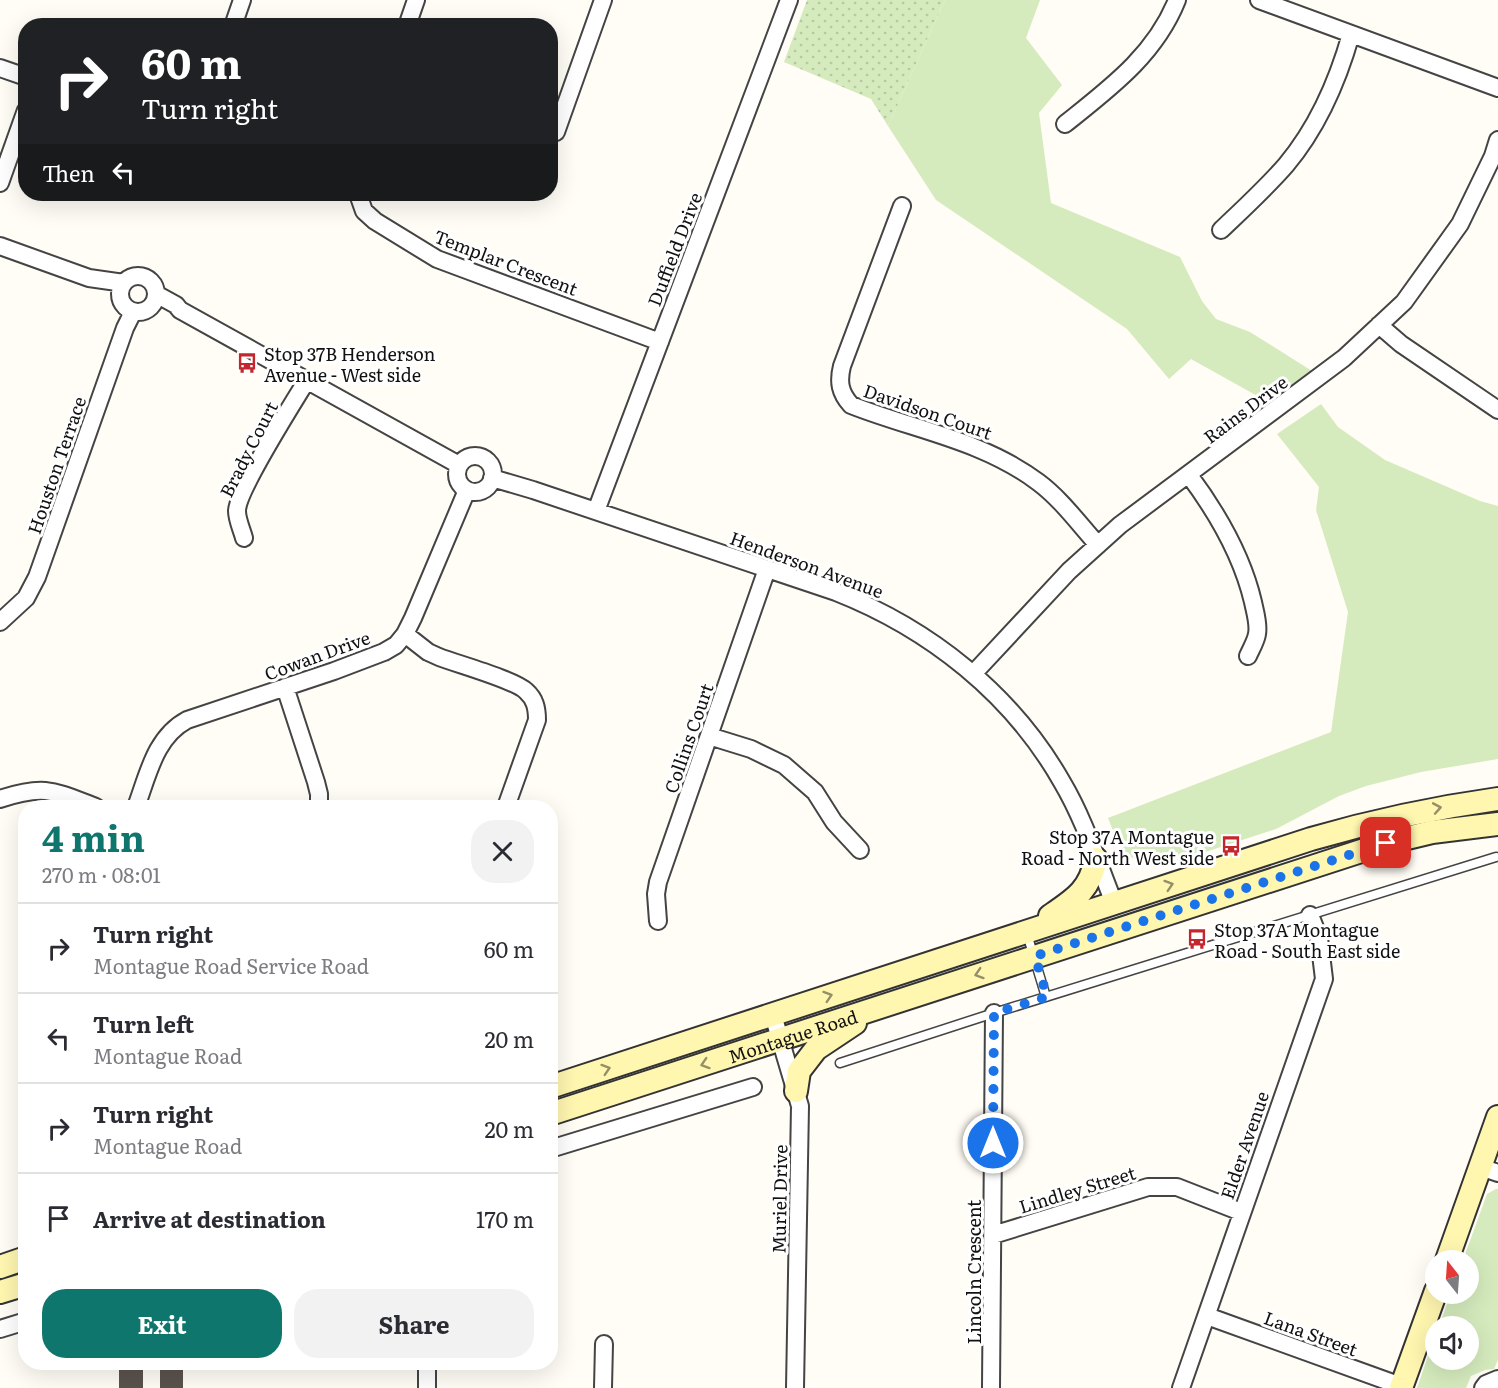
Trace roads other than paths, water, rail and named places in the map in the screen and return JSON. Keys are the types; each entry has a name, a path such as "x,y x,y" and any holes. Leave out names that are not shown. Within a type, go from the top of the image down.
{"main road":[{"path":"1464,804 1498,791"},
{"name":"Montague Road","path":"558,1084 1301,842 1376,820 1498,799"},
{"name":"Montague Road","path":"558,1111 1386,843 1432,832 1498,824"},
{"path":"1026,932 1078,897 1093,873 1096,859"},
{"path":"1114,903 1123,927"},
{"path":"795,1091 799,1071 816,1049 879,1007"},
{"path":"1452,1250 1489,1170 1498,1117"},
{"path":"0,1266 18,1260"},
{"path":"0,1292 18,1286"},
{"path":"1401,1387 1431,1304"}],"street":[{"path":"236,18 242,0"},
{"path":"410,18 416,0"},
{"path":"558,126 603,0"},
{"name":"Duffield Drive","path":"596,511 789,0"},
{"path":"1065,124 1123,77 1140,60 1159,35 1177,0"},
{"path":"1259,0 1498,88"},
{"path":"1221,230 1287,164 1305,138 1340,72 1351,34"},
{"path":"0,68 18,74"},
{"path":"0,183 18,132"},
{"name":"Rains Drive","path":"972,674 1069,571 1120,525 1344,358 1404,302 1460,224 1493,156 1498,140"},
{"name":"Templar Crescent","path":"360,201 364,211 375,221 437,260 660,342"},
{"name":"Davidson Court","path":"902,206 842,366 840,389 844,398 850,405 970,444 1015,466 1039,483 1067,509 1098,545"},
{"path":"0,246 122,290"},
{"path":"133,277 147,278 152,283 153,300 143,312 133,312 124,306 122,290 133,277"},
{"path":"153,300 180,310 459,465"},
{"name":"Houston Terrace","path":"0,622 26,598 37,578 125,328 133,312"},
{"path":"1379,325 1401,344 1498,410"},
{"name":"Brady Court","path":"244,538 237,511 240,501 258,463 307,380"},
{"path":"469,457 483,458 492,468 492,478 486,487 480,490 467,490 458,479 459,465 469,457"},
{"path":"1189,475 1207,499 1231,542 1249,585 1257,616 1258,633 1248,656"},
{"name":"Henderson Avenue","path":"492,478 836,592 885,612 935,644 972,674 1021,724 1047,756 1075,805 1114,903"},
{"name":"Cowan Drive","path":"138,800 155,753 162,741 178,725 384,652 396,645 405,634 467,490"},
{"name":"Collins Court","path":"658,921 656,894 658,882 767,569"},
{"path":"405,634 428,652 439,657 522,687 534,700 537,720 508,800"},
{"path":"285,687 316,782 319,800"},
{"path":"709,736 751,749 784,765 815,792 834,822 860,850"},
{"path":"0,799 21,792 46,790 75,800"},
{"name":"Elder Avenue","path":"1181,1388 1324,979 1319,938 1310,915"},
{"name":"Lincoln Crescent","path":"991,1388 994,1013"},
{"name":"Muriel Drive","path":"772,1015 800,1106 795,1388"},
{"path":"558,1147 753,1086"},
{"name":"Lindley Street","path":"993,1235 1148,1187 1177,1187 1241,1212"},
{"name":"Lana Street","path":"1207,1316 1401,1387"},
{"path":"0,1329 18,1323"},
{"path":"603,1388 604,1344"},
{"path":"427,1370 427,1388"},
{"path":"1483,1388 1486,1384 1498,1379"}],"lane":[{"path":"840,1063 1496,857"},
{"path":"1026,932 1047,997"}],"place":[{"name":"Stop 37B Henderson Avenue - West side","path":"247,363"},
{"name":"Stop 37A Montague Road - North West side","path":"1231,846"},
{"name":"Stop 37A Montague Road - South East side","path":"1197,939"}]}
